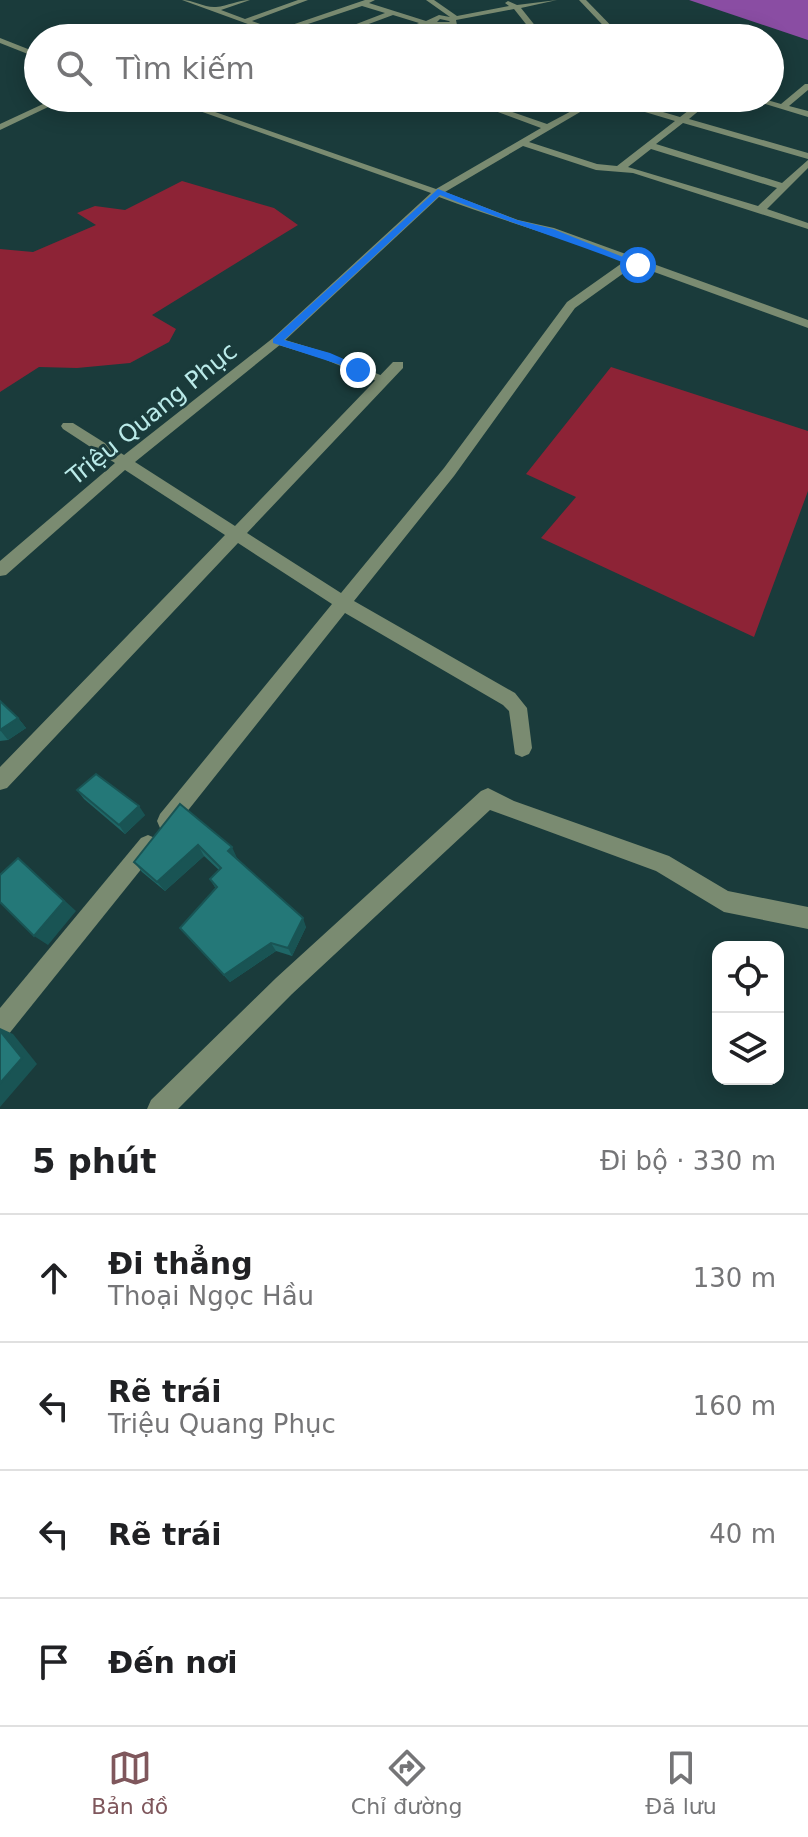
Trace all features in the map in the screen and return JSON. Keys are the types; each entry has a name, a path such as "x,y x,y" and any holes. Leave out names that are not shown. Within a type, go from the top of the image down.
{"street":[{"path":"188,0 254,24"},
{"path":"214,10 247,0"},
{"path":"245,21 305,0"},
{"path":"350,0 428,23 439,17 454,20 554,0"},
{"path":"300,24 372,0"},
{"path":"429,0 456,24"},
{"path":"503,0 516,7 530,24"},
{"path":"582,0 605,24"},
{"path":"362,24 392,13"},
{"path":"0,40 24,50"},
{"path":"784,106 808,86"},
{"path":"784,107 808,114"},
{"path":"0,127 33,112"},
{"path":"207,112 515,222 550,230 808,324"},
{"path":"503,112 547,127"},
{"name":"Triệu Quang Phục","path":"0,570 123,464 277,341 438,192 571,112"},
{"path":"656,112 808,156"},
{"path":"621,167 691,112"},
{"path":"520,142 596,167 621,167 808,226"},
{"path":"649,145 784,187"},
{"path":"760,210 808,163"},
{"path":"0,1027 449,472 571,305 631,262"},
{"path":"0,781 398,365"},
{"path":"68,426 343,603 509,699 518,708 522,748"},
{"path":"160,1109 284,986 488,798 510,809 662,863 724,901 808,918"}],"lane":[{"path":"277,341 326,356 383,380"}],"shaded area":[{"path":"689,0 808,0 808,40 784,32 784,24 760,24"},
{"path":"182,181 274,208 298,225 152,315 176,329 169,342 130,363 77,368 39,367 0,392 0,249 33,252 96,225 77,213 95,206 125,210"},
{"path":"611,367 808,431 808,491 754,637 541,538 576,497 526,474"}],"building":[{"path":"0,701 18,718 0,730"},
{"path":"96,774 139,806 119,825 77,790"},
{"path":"180,804 232,847 228,851 303,918 288,948 271,943 224,975 180,928 217,887 210,879 221,868 198,845 157,882 134,862"},
{"path":"18,858 64,901 34,936 0,902 0,875"},
{"path":"0,1031 22,1058 0,1083"}],"route":[{"path":"358,370 277,341 438,192 515,222 550,230 638,265"}]}
